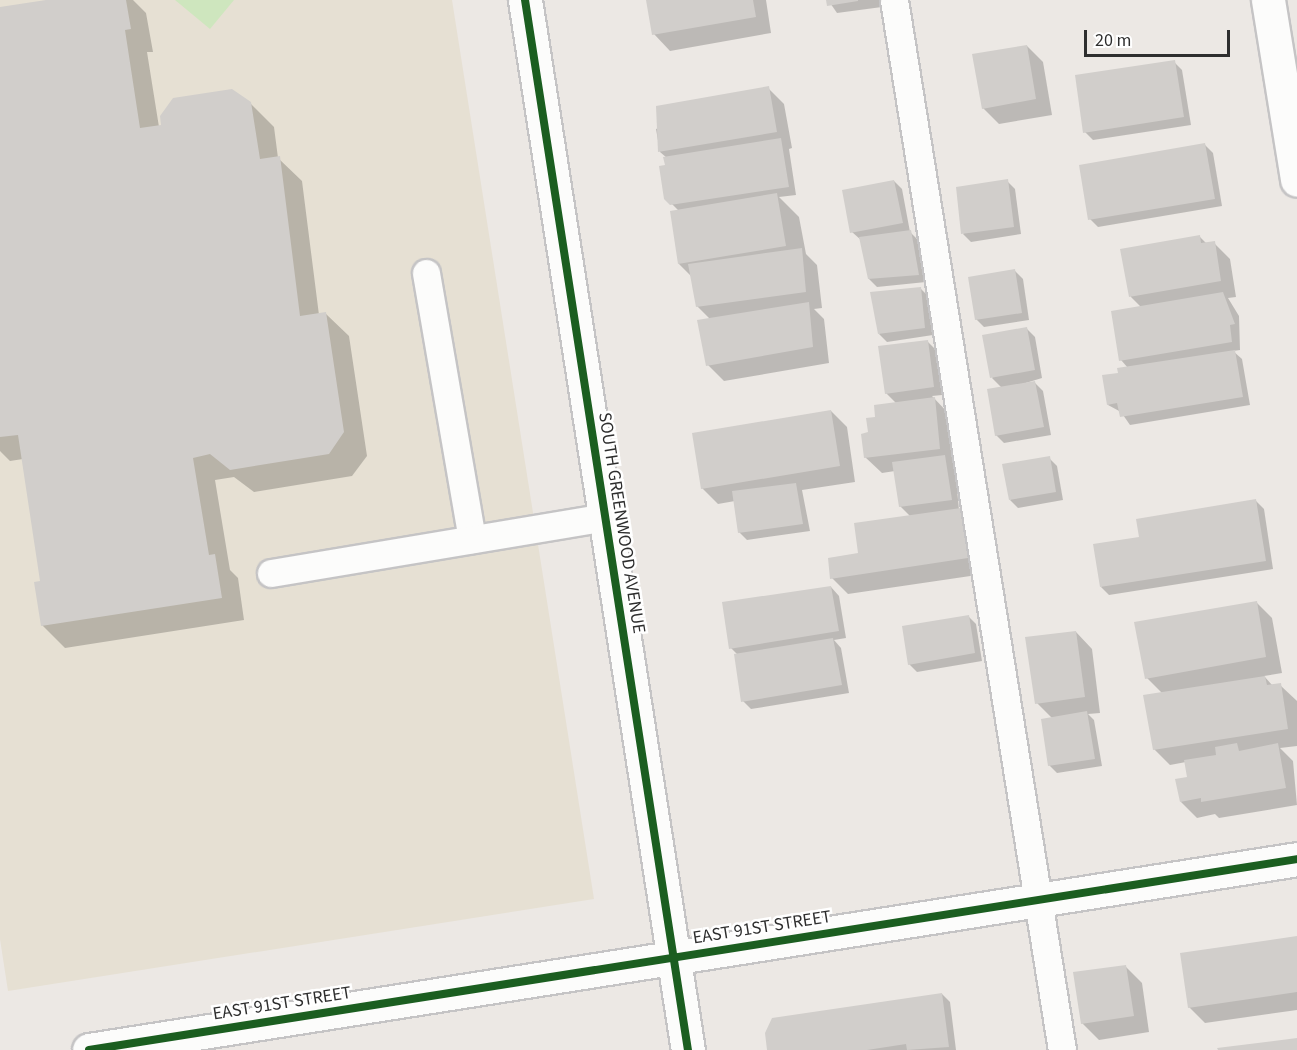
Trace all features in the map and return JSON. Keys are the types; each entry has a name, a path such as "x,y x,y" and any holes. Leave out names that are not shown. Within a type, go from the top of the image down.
{"street":[{"name":"SOUTH GREENWOOD AVENUE","path":"525,0 688,1050"},
{"path":"1269,0 1297,180"},
{"name":"EAST 91ST STREET","path":"89,1050 1297,859"}],"lane":[{"path":"894,0 1062,1050"},
{"path":"426,273 472,539"},
{"path":"271,573 605,517"}],"shaded area":[{"path":"0,0 452,0 594,899 8,991 0,939"}],"green space":[{"path":"175,0 234,0 210,29"}],"building":[{"path":"46,0 126,0 131,29 125,30 140,128 161,125 160,116 173,98 232,89 251,102 260,159 280,156 300,316 326,312 344,432 329,454 230,470 210,454 193,458 209,555 215,554 222,598 41,626 34,582 40,581 18,435 0,437 0,7"},
{"path":"646,0 753,0 756,17 652,35"},
{"path":"826,0 858,0 858,1 827,6"},
{"path":"1027,45 1036,99 982,109 972,54"},
{"path":"1175,60 1184,117 1083,133 1075,75"},
{"path":"769,86 777,132 658,152 656,106"},
{"path":"781,138 789,187 670,205 664,199 659,166 665,165 663,157"},
{"path":"1205,143 1215,199 1088,220 1079,165"},
{"path":"1008,179 1014,227 961,234 956,187"},
{"path":"894,180 903,223 850,233 842,190"},
{"path":"777,193 786,246 678,264 670,211"},
{"path":"911,230 919,275 868,279 859,237"},
{"path":"1200,235 1201,243 1215,241 1221,281 1129,297 1120,249"},
{"path":"802,248 806,292 696,307 688,264"},
{"path":"1015,269 1022,313 975,320 968,277"},
{"path":"921,287 925,328 878,334 870,292"},
{"path":"1223,292 1235,324 1230,325 1232,342 1119,361 1111,311"},
{"path":"809,302 813,347 706,366 697,320"},
{"path":"1027,327 1035,370 990,378 982,335"},
{"path":"928,340 934,387 885,394 878,346"},
{"path":"1235,350 1243,397 1120,417 1117,403 1107,405 1102,375 1118,373 1117,368"},
{"path":"1035,381 1044,427 995,436 987,389"},
{"path":"935,397 940,449 864,458 861,434 868,432 866,418 875,417 874,405"},
{"path":"831,410 840,466 701,489 692,433"},
{"path":"945,455 952,500 899,507 892,462"},
{"path":"1050,456 1056,492 1009,500 1002,464"},
{"path":"796,483 803,524 738,533 732,491"},
{"path":"1256,499 1266,561 1100,587 1093,544 1139,537 1136,519"},
{"path":"961,508 968,558 830,579 828,558 858,553 854,523"},
{"path":"831,586 839,631 729,649 722,602"},
{"path":"1257,601 1266,657 1145,679 1134,622"},
{"path":"969,615 975,653 908,665 902,626"},
{"path":"1076,631 1085,697 1035,704 1025,637"},
{"path":"833,638 842,685 741,702 734,654"},
{"path":"1265,676 1267,685 1281,683 1288,729 1153,750 1143,695"},
{"path":"1087,711 1095,759 1048,766 1041,719"},
{"path":"1237,743 1239,751 1278,743 1286,788 1201,802 1201,798 1180,802 1175,779 1187,777 1184,760 1216,755 1215,747"},
{"path":"1297,936 1297,992 1188,1008 1180,953"},
{"path":"1126,965 1134,1016 1081,1024 1073,972"},
{"path":"942,993 949,1047 907,1050 906,1044 867,1050 767,1050 765,1033 772,1018"},
{"path":"1297,1038 1297,1050 1218,1050 1217,1048"}],"cycle path":[{"path":"525,0 688,1050"},
{"path":"89,1050 1297,859"}]}
